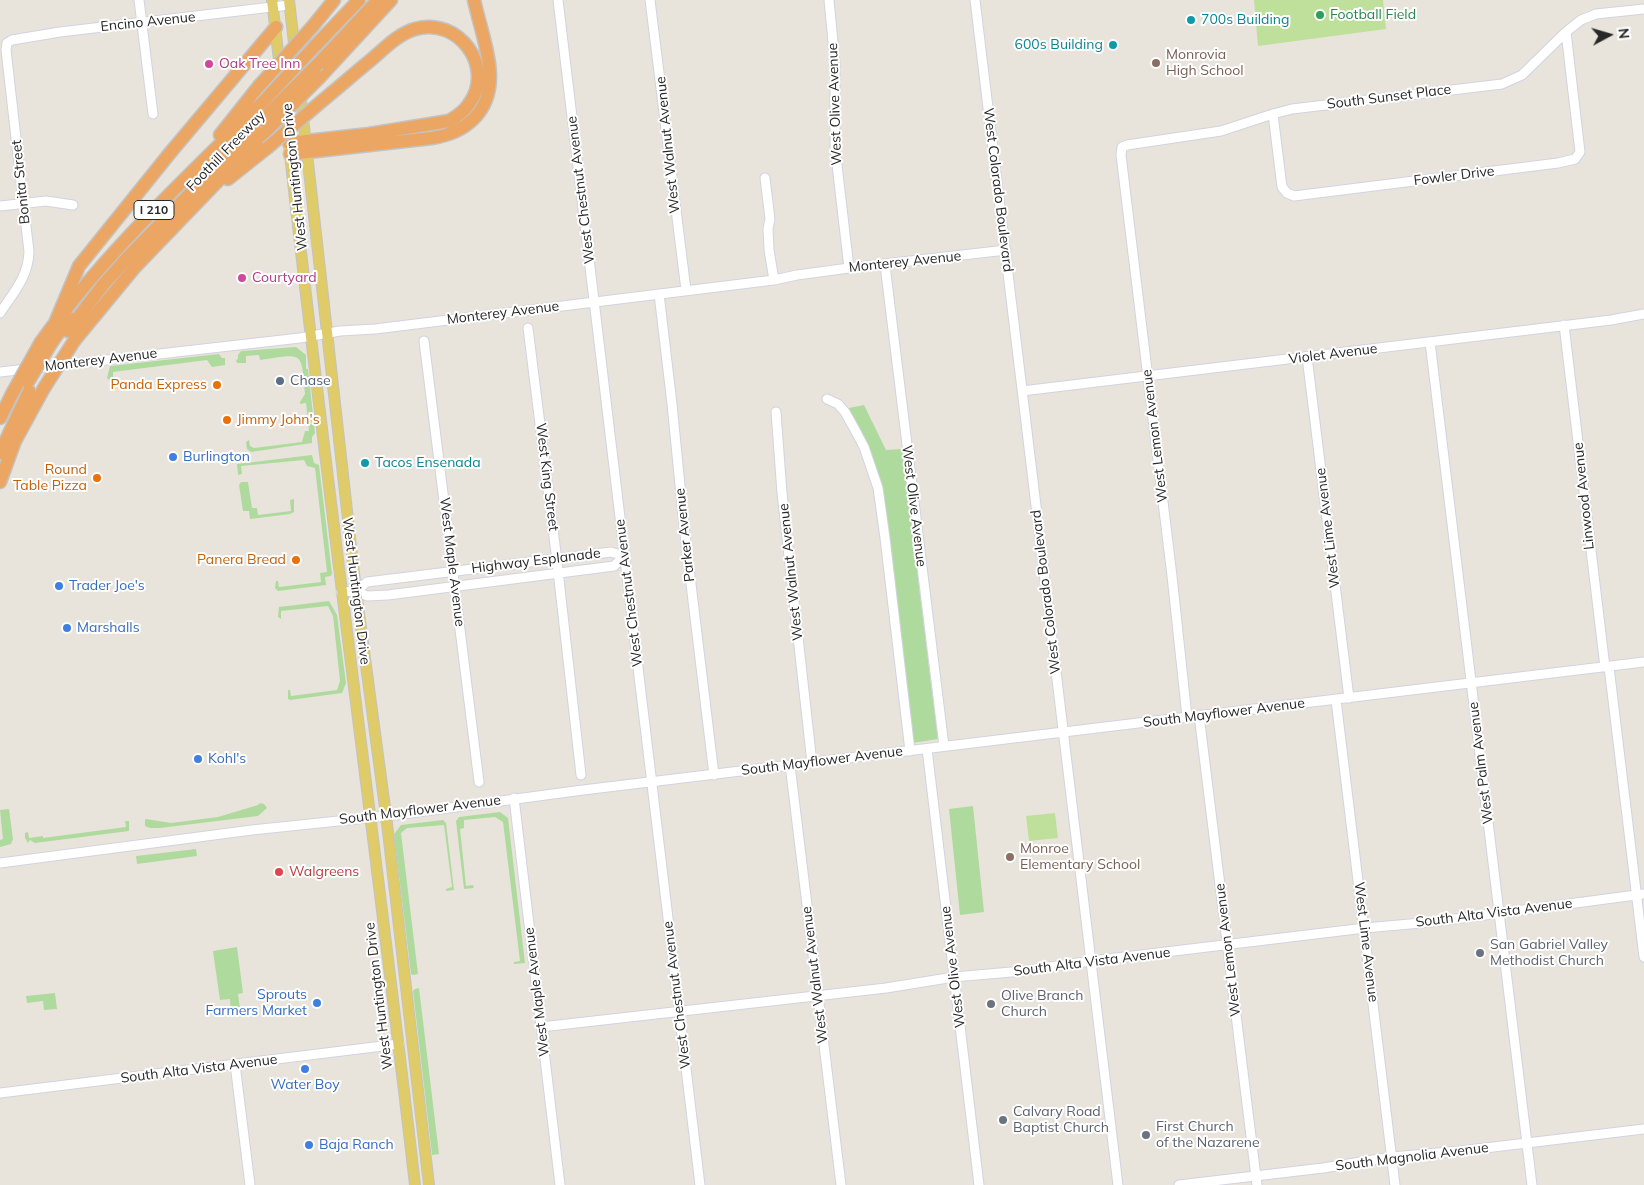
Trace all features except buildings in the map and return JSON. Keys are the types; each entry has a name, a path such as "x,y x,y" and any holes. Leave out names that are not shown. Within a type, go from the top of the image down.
{"highway":[{"path":"180,184 259,86 334,0"},
{"name":"Foothill Freeway","path":"0,482 16,441 44,388 74,341 135,267 199,199 262,117 318,60 359,0"},
{"path":"318,60 369,0"},
{"path":"318,60 378,0"},
{"name":"Foothill Freeway","path":"0,418 21,392 51,342 55,323 120,246 180,184 262,117 318,60 391,0"},
{"path":"290,148 446,136 459,130 472,120 480,111 487,95 490,78 474,0"},
{"path":"55,323 80,266 164,161 276,27"},
{"path":"199,199 267,148 391,43 414,29 438,28 452,33 468,47 477,66 478,82 472,100 459,115 449,121 305,147"},
{"path":"0,438 21,392 51,342 127,258 262,117"},
{"path":"0,453 21,392"}],"main road":[{"name":"West Huntington Drive","path":"289,2 356,591 386,815 429,1185"},
{"name":"West Huntington Drive","path":"273,3 341,592 371,817 415,1185"},
{"path":"388,958 396,963 399,991 402,1000 408,1006"},
{"path":"399,1044 408,1052 411,1080 418,1091"}],"street":[{"path":"139,0 153,114"},
{"name":"West Chestnut Avenue","path":"558,0 700,1185"},
{"name":"West Walnut Avenue","path":"650,0 686,290"},
{"name":"West Olive Avenue","path":"828,0 835,63 835,148 849,268"},
{"name":"West Colorado Boulevard","path":"975,0 1118,1185"},
{"name":"Encino Avenue","path":"7,43 12,40 60,32 142,23 289,2"},
{"name":"South Sunset Place","path":"1122,155 1122,147 1128,145 1221,131 1292,109 1502,84 1522,75 1581,20 1596,14 1644,9"},
{"name":"Fowler Drive","path":"1273,114 1282,187 1287,193 1294,196 1558,163 1575,159 1580,152 1566,32"},
{"name":"Bonita Street","path":"0,313 24,278 29,264 24,203 6,50 7,43"},
{"name":"West Lemon Avenue","path":"1122,155 1187,717"},
{"path":"765,178 774,280"},
{"path":"0,206 46,201 73,205"},
{"name":"Monterey Avenue","path":"0,372 374,329 774,280 849,268 1006,250"},
{"name":"West Olive Avenue","path":"885,265 944,746"},
{"name":"Parker Avenue","path":"659,294 685,536 714,775"},
{"name":"Violet Avenue","path":"1022,391 1611,320 1644,314"},
{"name":"Linwood Avenue","path":"1564,325 1607,667 1640,895 1644,957"},
{"name":"West King Street","path":"528,328 557,558 580,776"},
{"name":"West Maple Avenue","path":"424,341 479,782"},
{"name":"West Palm Avenue","path":"1430,342 1532,1185"},
{"name":"West Lime Avenue","path":"1308,357 1349,698"},
{"path":"827,399 838,404 845,412 870,462 878,488 910,751"},
{"name":"West Walnut Avenue","path":"776,412 782,493 812,763"},
{"name":"Highway Esplanade","path":"341,592 356,591 368,596 388,595 614,566 624,556 611,552 453,570 367,582 356,591"},
{"name":"South Mayflower Avenue","path":"0,863 514,798 1644,662"},
{"name":"West Lime Avenue","path":"1336,700 1395,1185"},
{"name":"West Lemon Avenue","path":"1199,715 1256,1180"},
{"name":"West Olive Avenue","path":"927,749 979,1185"},
{"name":"West Walnut Avenue","path":"790,765 841,1185"},
{"name":"West Maple Avenue","path":"514,798 560,1185"},
{"name":"South Alta Vista Avenue","path":"541,1027 886,988 954,977 1023,971 1228,944 1432,922 1640,895"},
{"name":"South Alta Vista Avenue","path":"0,1093 399,1044"},
{"path":"235,1064 250,1185"},
{"name":"South Magnolia Avenue","path":"1180,1185 1256,1180 1392,1157 1460,1151 1644,1129"}],"green space":[{"name":"Football Field","path":"1254,0 1383,0 1386,29 1258,46"},
{"path":"296,347 306,355 306,369 308,369 315,433 312,437 312,443 251,452 247,449 246,442 249,440 250,446 254,448 302,442 305,431 309,431 306,403 300,404 305,394 302,369 298,358 285,357 260,360 259,355 246,356 246,363 237,363 238,355 241,351"},
{"path":"219,354 222,358 225,358 225,365 212,367 207,360 113,372 113,379 109,380 107,378 110,366"},
{"path":"864,405 886,450 902,449 938,739 913,743 879,488 844,409"},
{"path":"312,455 314,463 319,465 332,574 325,577 326,585 278,591 275,588 276,581 278,581 279,587 321,582 320,573 327,572 315,468 307,466 304,460 241,466 242,474 238,475 237,464"},
{"path":"241,482 248,482 252,508 257,508 258,515 291,511 290,500 294,499 294,512 250,519 249,511 243,511 239,485"},
{"path":"329,601 337,615 346,683 342,693 290,700 288,699 288,690 290,690 291,696 337,690 340,681 333,616 328,606 281,611 281,619 278,617 279,607"},
{"path":"260,803 264,804 267,808 258,816 160,828 145,826 146,819 171,823 218,817"},
{"path":"973,806 984,912 960,915 949,809"},
{"path":"9,809 13,839 11,844 0,847 0,840 3,839 0,810"},
{"path":"500,812 508,818 525,963 514,964 514,962 520,961 503,822 495,817 464,820 464,828 460,829 466,886 473,885 474,888 464,889 456,821 459,817"},
{"path":"1055,813 1058,838 1029,841 1026,816"},
{"path":"443,820 446,823 454,890 446,891 446,889 452,887 444,825 407,828 401,833 418,974 413,975 411,974 394,834 401,825"},
{"path":"125,821 129,821 129,831 35,843 30,840 28,843 25,838 25,833 28,832 29,838 43,836 43,838 126,827"},
{"path":"196,849 197,856 137,864 136,856"},
{"path":"237,947 243,993 238,994 241,1016 231,1016 230,999 220,1000 213,951"},
{"path":"419,988 439,1154 432,1155 413,991"},
{"path":"55,993 57,1009 44,1010 43,1001 27,1003 26,996"}],"place":[{"name":"Football Field","path":"1320,15"},
{"name":"700s Building","path":"1191,20"},
{"name":"600s Building","path":"1113,45"},
{"name":"Monrovia High School","path":"1156,63"},
{"name":"Oak Tree Inn","path":"209,64"},
{"name":"Courtyard","path":"242,278"},
{"name":"Chase","path":"280,381"},
{"name":"Panda Express","path":"217,385"},
{"name":"Jimmy John's","path":"227,420"},
{"name":"Burlington","path":"173,457"},
{"name":"Tacos Ensenada","path":"365,463"},
{"name":"Round Table Pizza","path":"97,478"},
{"name":"Panera Bread","path":"296,560"},
{"name":"Trader Joe's","path":"59,586"},
{"name":"Marshalls","path":"67,628"},
{"name":"Kohl's","path":"198,759"},
{"name":"Monroe Elementary School","path":"1010,857"},
{"name":"Walgreens","path":"279,872"},
{"name":"San Gabriel Valley Methodist Church","path":"1480,953"},
{"name":"Sprouts Farmers Market","path":"317,1003"},
{"name":"Olive Branch Church","path":"991,1004"},
{"name":"Water Boy","path":"305,1069"},
{"name":"Calvary Road Baptist Church","path":"1003,1120"},
{"name":"First Church of the Nazarene","path":"1146,1135"},
{"name":"Baja Ranch","path":"309,1145"}]}
